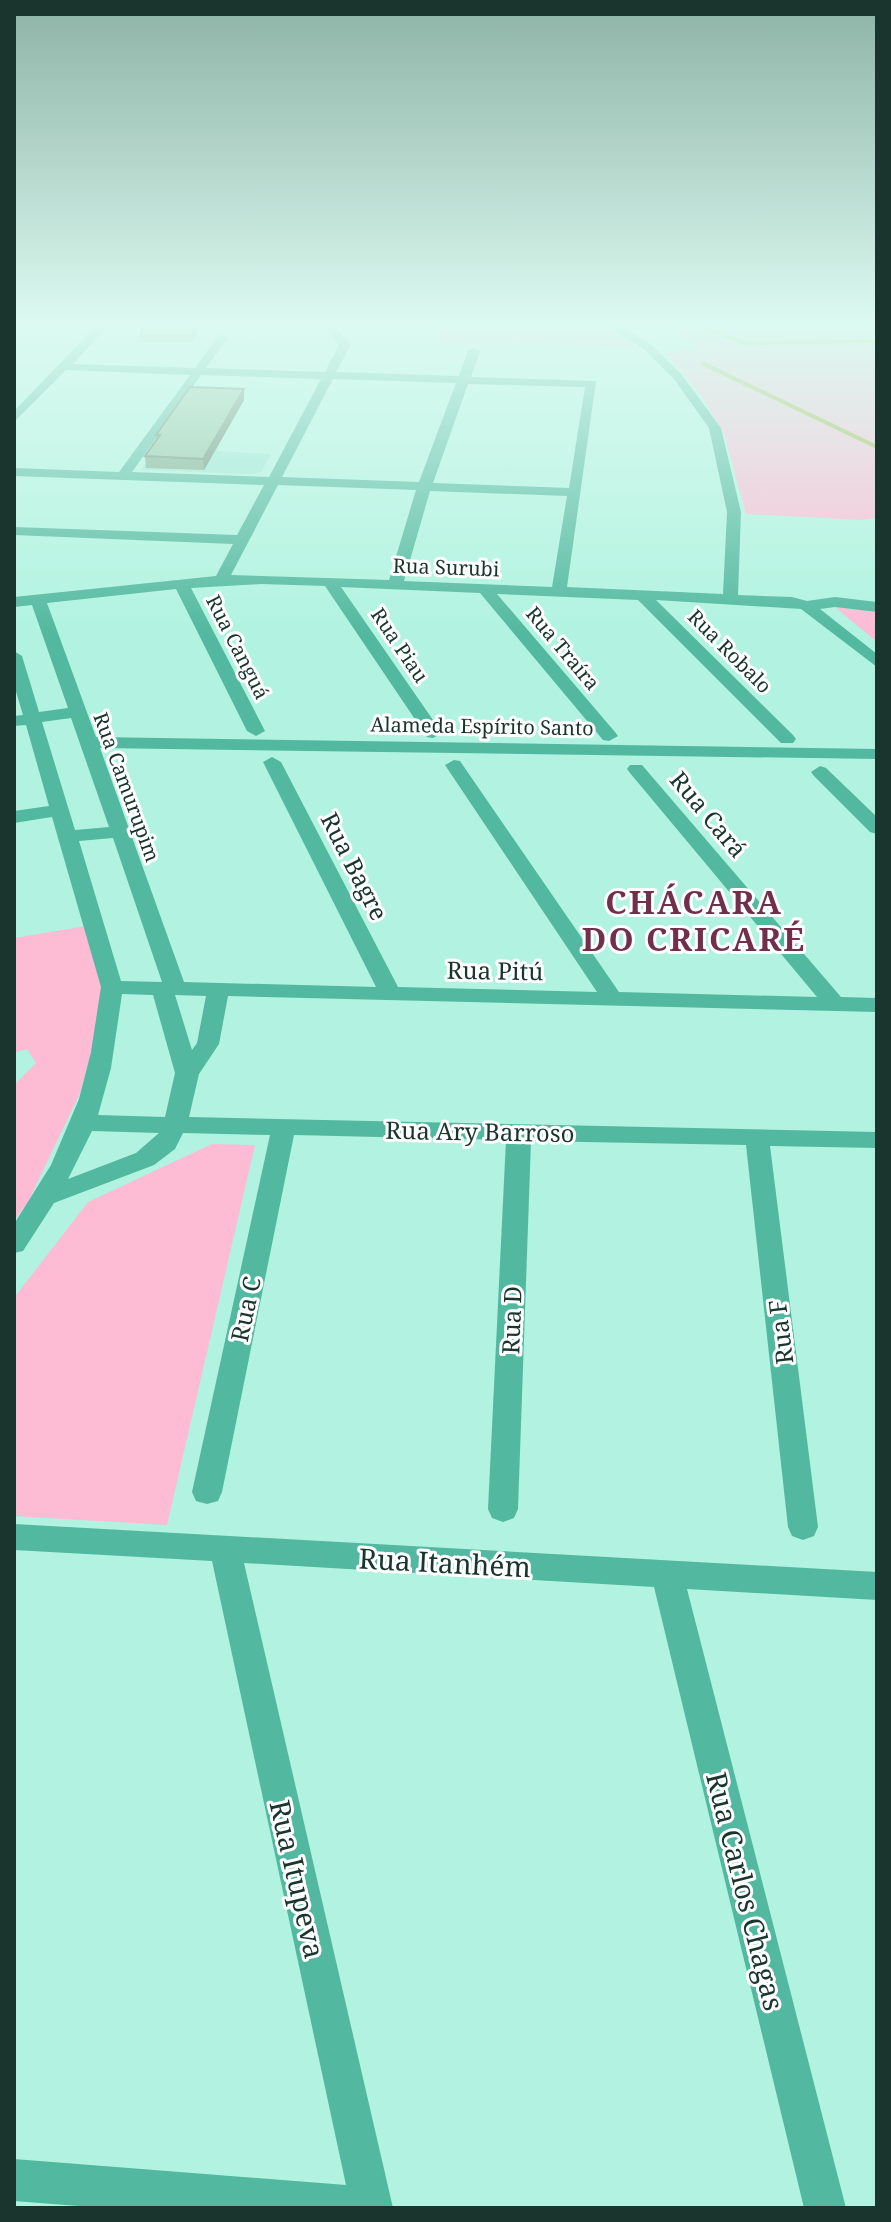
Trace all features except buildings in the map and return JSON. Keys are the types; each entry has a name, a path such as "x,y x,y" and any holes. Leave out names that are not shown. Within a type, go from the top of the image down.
{"street":[{"path":"123,476 158,428"},
{"path":"221,580 302,428"},
{"path":"395,585 424,488 446,428"},
{"path":"559,592 585,428"},
{"path":"715,428 734,512 730,599"},
{"path":"14,472 575,492"},
{"path":"14,531 242,540"},
{"name":"Rua Surubi","path":"14,602 221,580 642,595 792,602 807,606 835,602 877,607"},
{"name":"Rua Piau","path":"330,582 433,733"},
{"name":"Rua Canguá","path":"181,584 256,731"},
{"name":"Rua Traíra","path":"484,588 609,736"},
{"name":"Rua Robalo","path":"642,595 787,739"},
{"name":"Rua Camurupim","path":"38,599 120,832 169,989 187,1073"},
{"path":"807,606 877,662"},
{"path":"14,656 24,720 59,810 112,987 106,1043 82,1123 45,1197 14,1244"},
{"path":"24,720 76,712"},
{"name":"Alameda Espírito Santo","path":"87,742 877,754"},
{"name":"Rua Bagre","path":"272,762 391,994"},
{"path":"454,765 613,999"},
{"name":"Rua Cará","path":"636,769 835,1004"},
{"path":"820,772 877,828"},
{"path":"14,817 59,810"},
{"path":"67,836 120,832"},
{"name":"Rua Pitú","path":"112,987 877,1005"},
{"path":"45,1197 145,1159 166,1143 175,1124 187,1073 208,1044 218,990"},
{"name":"Rua Ary Barroso","path":"82,1123 877,1140"},
{"name":"Rua C","path":"207,1492 284,1126"},
{"name":"Rua D","path":"503,1509 519,1132"},
{"name":"Rua F","path":"757,1137 803,1527"},
{"name":"Rua Itanhém","path":"14,1537 877,1586"},
{"name":"Rua Itupeva","path":"225,1550 372,2208"},
{"name":"Rua Carlos Chagas","path":"667,1574 825,2208"},
{"path":"14,2180 372,2208"}],"shaded area":[{"path":"720,428 877,428 877,518 860,520 746,514"},
{"path":"162,440 221,442 216,451 271,454 261,472 252,474 141,470"},
{"path":"835,607 877,612 877,642"},
{"path":"92,925 104,1004 80,1093 28,1202 14,1221 14,1085 36,1063 27,1049 14,1053 14,938"},
{"path":"212,1144 255,1145 167,1525 14,1516 14,1298 88,1202"}],"waterway":[{"path":"837,428 877,447"}],"district":[{"name":"CHÁCARA DO CRICARÉ","path":"694,920"}]}
